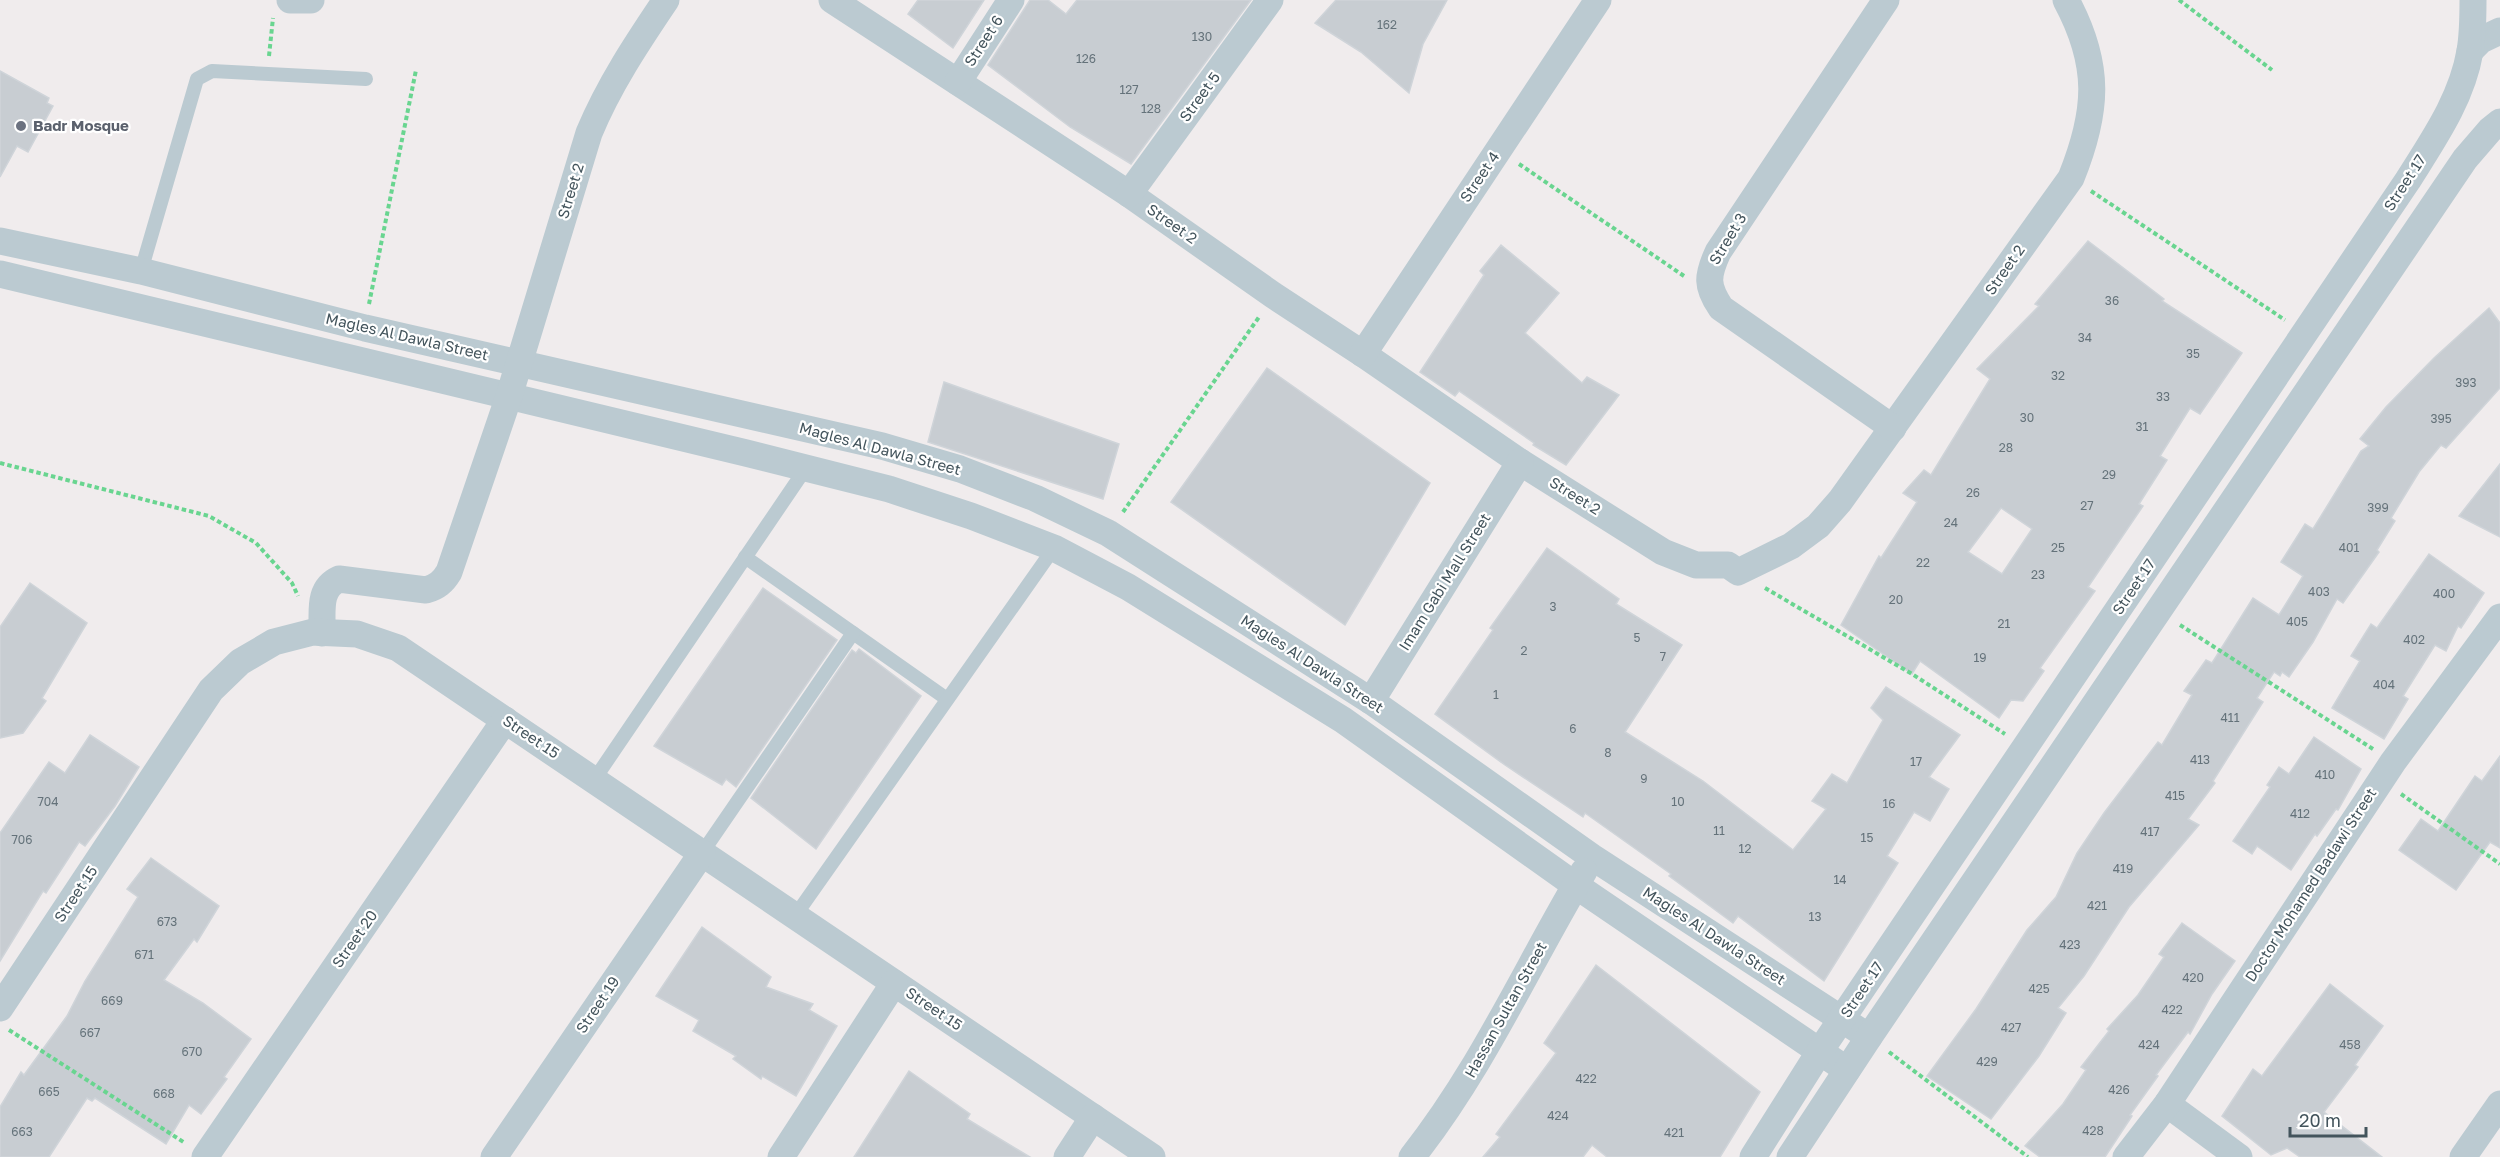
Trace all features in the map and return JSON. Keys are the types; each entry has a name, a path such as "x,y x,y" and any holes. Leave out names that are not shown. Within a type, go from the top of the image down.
{"street":[{"path":"282,5 310,0"},
{"name":"Street 2","path":"318,633 324,591 330,583 339,579 426,590 444,580 509,396 593,125 603,99 666,0"},
{"name":"Street 2","path":"832,0 1129,194 1273,296 1363,354 1520,462 1663,552 1696,565 1728,565 1738,572 1791,546 1818,526 1840,501 2071,178 2086,141 2092,102 2091,63 2080,26 2066,0"},
{"name":"Street 6","path":"958,82 1011,0"},
{"name":"Street 5","path":"1129,194 1270,0"},
{"name":"Street 4","path":"1363,354 1598,0"},
{"name":"Street 3","path":"1712,294 1709,272 1718,252 1886,0"},
{"name":"Street 17","path":"1752,1157 1820,1051 2434,138 2462,82 2470,51 2473,0"},
{"path":"2470,51 2481,40 2500,31"},
{"path":"1790,1157 2465,159 2500,122"},
{"name":"Magles Al Dawla Street","path":"0,241 141,271 364,328 882,446 960,469 1035,498 1108,533 1371,701 1592,857 1869,1037"},
{"name":"Magles Al Dawla Street","path":"0,274 889,489 971,516 1054,548 1128,587 1342,720 1575,885 1847,1070"},
{"path":"1712,294 1721,308 1893,428"},
{"name":"Imam Gabi Mall Street","path":"1371,701 1520,462"},
{"name":"Doctor Mohamed Badawi Street","path":"2126,1157 2167,1104 2386,771 2500,617"},
{"name":"Street 15","path":"0,1008 211,690 240,662 274,642 318,633 357,634 398,648 1152,1157"},
{"name":"Street 20","path":"205,1157 505,720"},
{"name":"Street 19","path":"494,1157 702,853"},
{"name":"Hassan Sultan Street","path":"1412,1157 1474,1070 1592,857"},
{"path":"781,1157 894,983"},
{"path":"2167,1104 2239,1157"},
{"path":"2463,1157 2500,1104"},
{"path":"1067,1157 1093,1117"}],"lane":[{"path":"141,271 197,79 212,71 366,79"},
{"path":"594,780 806,468"},
{"path":"795,916 1054,548"},
{"path":"745,557 947,699"},
{"path":"702,853 853,633"}],"path":[{"path":"2179,0 2271,70"},
{"path":"267,74 282,5"},
{"path":"364,328 416,70"},
{"path":"1498,150 1712,294"},
{"path":"2071,178 2305,333"},
{"path":"1108,533 1273,296"},
{"path":"0,463 209,516 256,543 292,583 318,633"},
{"path":"1738,572 1912,674 2025,748"},
{"path":"2159,612 2386,771 2500,864"},
{"path":"0,1024 205,1157"},
{"path":"1869,1037 2028,1157"}],"building":[{"path":"918,0 984,0 953,48 908,14"},
{"path":"1030,0 1048,0 1066,14 1077,0 1251,0 1131,164 1070,127 988,65"},
{"path":"1336,0 1447,0 1423,44 1409,93 1361,52 1315,23"},
{"name":"Badr Mosque","path":"0,71 49,98 47,103 53,106 28,152 17,146 0,177"},
{"path":"2088,241 2164,299 2162,301 2242,353 2200,414 2190,408 2160,456 2167,460 2139,504 2143,506 2088,587 2095,591 2040,668 2044,671 2023,701 2011,700 1999,718 1920,661 1912,674 1841,625 1879,556 1881,558 1917,502 1903,493 1924,470 1931,475 1990,379 1977,369 2039,306 2035,304","holes":["2001,508 2032,529 2002,574 1968,552"]},
{"path":"1501,245 1559,293 1525,333 1582,383 1587,377 1619,395 1566,465 1533,445 1534,443 1459,391 1455,396 1420,372 1484,275 1480,271"},
{"path":"2489,308 2500,323 2500,388 2446,448 2441,445 2419,472 2391,518 2395,521 2377,550 2379,552 2343,603 2337,599 2313,642 2289,677 2282,672 2280,676 2274,672 2257,698 2263,702 2213,781 2215,783 2188,819 2199,825 2129,907 2084,976 2058,1008 2066,1013 2039,1056 1991,1119 1927,1076 1976,1009 2027,930 2056,897 2077,853 2104,813 2158,742 2162,745 2192,695 2184,691 2206,660 2212,663 2253,598 2279,615 2303,576 2281,562 2305,524 2313,529 2361,451 2369,446 2360,439 2386,407 2434,358"},
{"path":"1267,368 1430,483 1345,625 1171,502"},
{"path":"944,382 1119,444 1103,499 928,442"},
{"path":"2500,464 2500,537 2459,516"},
{"path":"1547,548 1619,599 1616,604 1682,645 1625,732 1703,781 1793,850 1826,809 1812,801 1832,774 1847,783 1883,720 1871,708 1886,687 1960,735 1929,777 1949,789 1930,821 1914,812 1887,856 1898,863 1824,981 1738,916 1733,923 1669,876 1671,874 1585,813 1583,817 1505,765 1435,714 1493,630 1490,628"},
{"path":"2429,554 2484,593 2461,628 2458,626 2446,651 2435,645 2403,696 2408,699 2384,739 2332,708 2360,661 2351,656 2371,624 2377,628"},
{"path":"30,583 87,623 42,698 46,701 23,733 0,738 0,627"},
{"path":"763,588 837,640 736,787 726,779 722,785 654,746"},
{"path":"859,649 921,696 816,849 751,798 852,650 856,653"},
{"path":"90,735 139,767 115,806 85,846 79,842 46,893 43,891 0,961 0,833 49,762 65,773"},
{"path":"2314,737 2361,769 2338,810 2336,809 2317,836 2315,834 2291,870 2257,846 2252,854 2233,841 2270,787 2267,785 2279,767 2289,774"},
{"path":"2500,756 2500,848 2490,842 2456,890 2399,850 2421,819 2438,831 2475,776 2482,781"},
{"path":"151,858 219,906 197,942 194,939 164,980 203,1003 251,1039 224,1077 227,1079 201,1114 189,1105 166,1144 95,1098 92,1101 87,1098 49,1157 0,1157 0,1107 21,1072 24,1075 67,1016 85,981 138,897 127,889"},
{"path":"2182,923 2235,961 2212,994 2190,1034 2188,1032 2156,1075 2158,1076 2130,1115 2132,1116 2105,1157 2040,1157 2025,1146 2063,1104 2086,1070 2081,1067 2109,1031 2107,1029 2138,995 2164,957 2159,954"},
{"path":"702,927 771,977 766,987 813,1004 809,1010 837,1026 796,1096 762,1076 761,1079 733,1059 736,1056 693,1031 699,1020 656,996"},
{"path":"1596,965 1760,1092 1720,1157 1607,1157 1592,1145 1583,1157 1483,1157 1500,1137 1496,1134 1556,1053 1544,1043"},
{"path":"2330,984 2383,1026 2355,1065 2358,1067 2324,1112 2382,1157 2300,1157 2287,1148 2271,1155 2222,1116 2253,1069 2262,1076"},
{"path":"909,1071 970,1114 967,1119 1030,1157 854,1157"}],"place":[{"name":"Badr Mosque","path":"21,126"}]}
